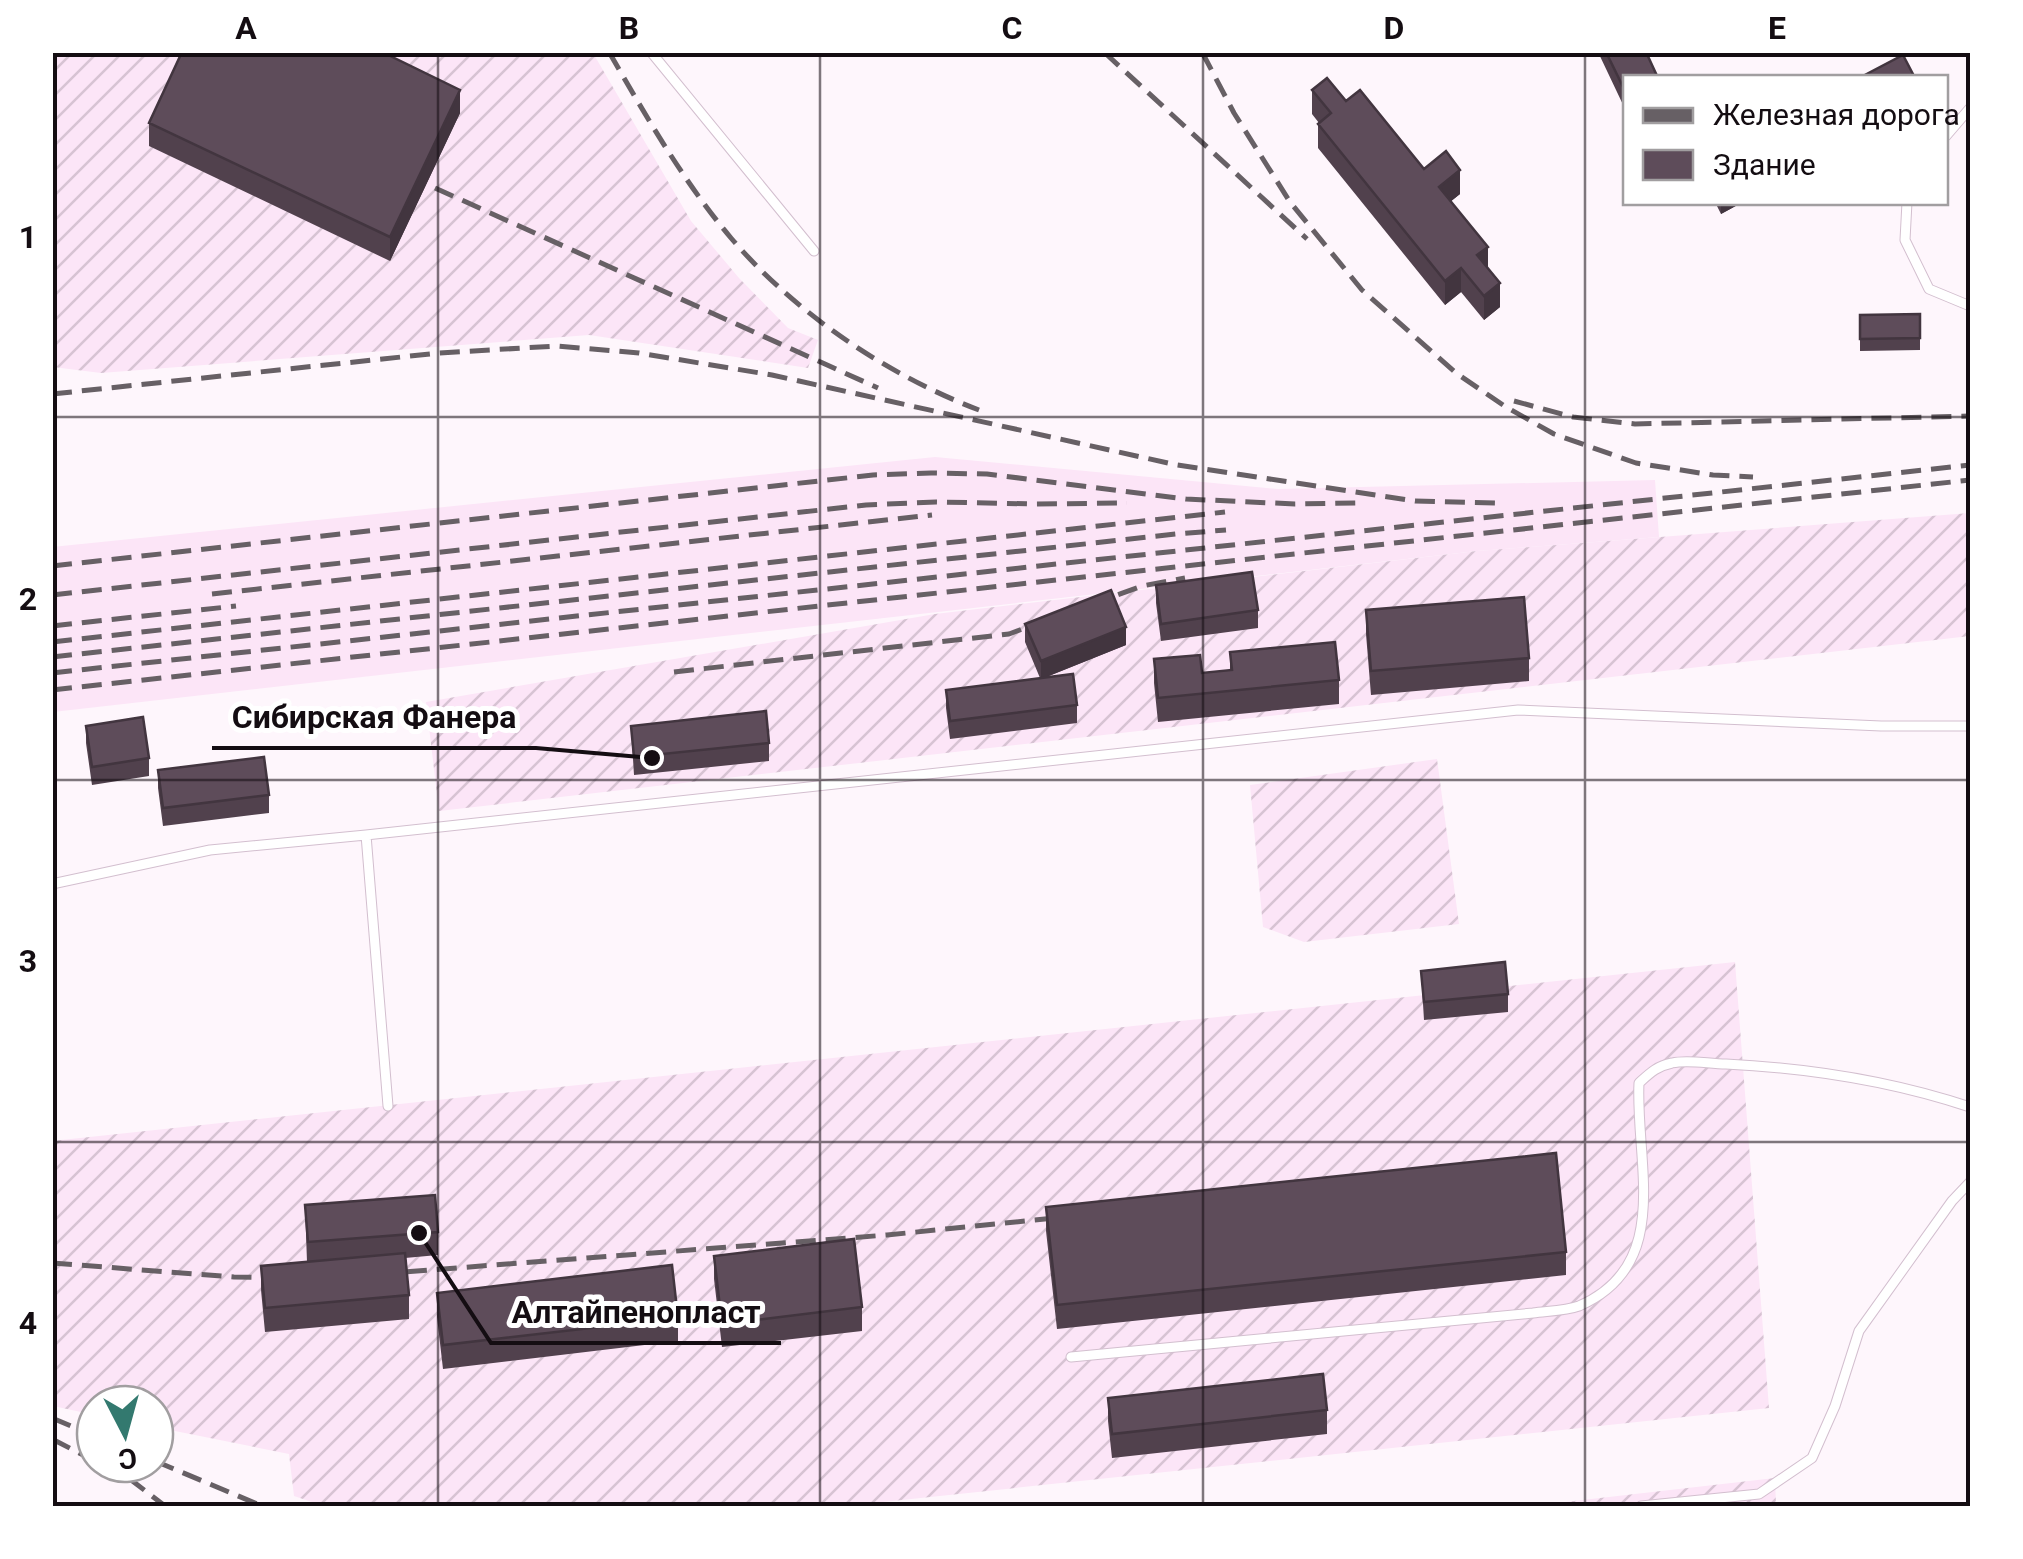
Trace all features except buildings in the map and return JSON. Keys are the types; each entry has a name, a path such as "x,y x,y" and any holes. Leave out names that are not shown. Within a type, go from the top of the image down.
{"lane":[{"path":"651,52 814,251"},
{"path":"1948,134 1970,108"},
{"path":"1906,205 1905,240 1929,289 1970,306"},
{"path":"52,884 210,850 1518,710 1880,726 1970,726"},
{"path":"366,835 388,1106"},
{"path":"1071,1358 1576,1307 1609,1288 1635,1254 1644,1214 1640,1083 1654,1069 1676,1062 1848,1077 1928,1093 1970,1107"},
{"path":"1640,1506 1759,1494 1812,1458 1835,1406 1859,1330 1970,1182"}],"shaded area":[{"path":"53,52 593,53 691,221 788,328 818,340 808,368 589,335 101,373 53,367"},
{"path":"935,457 1278,489 1655,480 1659,537 1477,551 53,712 52,547"},
{"path":"1970,513 1970,636 439,811 426,702 935,614 1477,551"},
{"path":"1437,759 1459,924 1304,942 1263,927 1250,785"},
{"path":"1735,962 1769,1408 845,1506 324,1506 294,1496 289,1454 175,1431 175,1384 75,1384 75,1411 53,1406 52,1141"},
{"path":"1775,1478 1776,1506 1530,1506"}],"railway":[{"path":"609,52 681,171 713,216 756,265 844,339 910,379 979,410"},
{"path":"1104,52 1307,239"},
{"path":"1202,52 1234,113 1290,202 1362,290 1456,373 1554,434 1636,463 1753,477"},
{"path":"435,188 878,388"},
{"path":"52,394 439,353 556,346 639,353 772,375 1177,465 1415,501 1499,503"},
{"path":"1514,401 1573,417 1635,424 1970,416"},
{"path":"52,673 1970,465"},
{"path":"52,566 873,475 987,474 1186,499 1356,503"},
{"path":"52,690 1970,480"},
{"path":"52,595 866,505 1127,503"},
{"path":"52,642 1225,512"},
{"path":"212,594 932,515"},
{"path":"52,657 1226,530"},
{"path":"1090,605 1142,586 1185,578"},
{"path":"52,626 236,606"},
{"path":"674,672 1009,634 1052,618"},
{"path":"377,1274 887,1235 1074,1216"},
{"path":"52,1263 287,1278"},
{"path":"52,1418 75,1428"},
{"path":"52,1439 75,1451"},
{"path":"175,1469 262,1506"},
{"path":"136,1484 165,1506"}],"place":[{"name":"Сибирская Фанера","path":"652,758"},
{"name":"Алтайпенопласт","path":"419,1233"}]}
